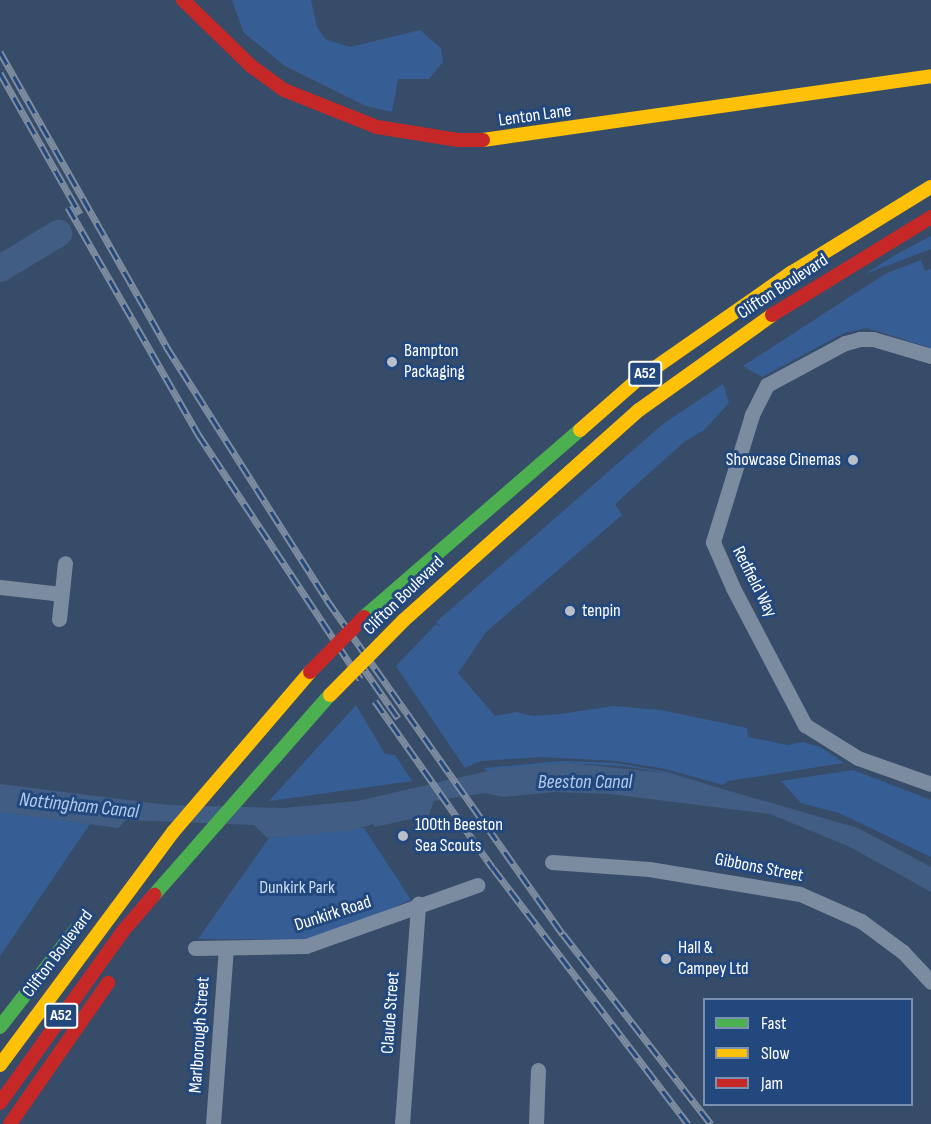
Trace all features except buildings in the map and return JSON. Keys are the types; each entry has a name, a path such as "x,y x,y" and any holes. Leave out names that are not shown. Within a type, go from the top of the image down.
{"main road":[{"name":"Lenton Lane","path":"183,0 251,66 284,90 367,124 458,140 499,140 931,76"},
{"name":"Clifton Boulevard","path":"0,1065 174,832 310,672 385,596 636,381 791,273 931,187"},
{"name":"Clifton Boulevard","path":"0,1103 123,930 330,695 404,620 537,497 639,410 804,292 931,217"},
{"path":"0,1027 95,909 174,832"},
{"path":"144,929 200,841"},
{"path":"10,1124 115,972"}],"street":[{"name":"Redfield Way","path":"931,356 873,339 860,339 845,343 767,385 752,414 713,542 720,564 805,725 858,758 931,784"},
{"path":"59,619 65,563"},
{"path":"0,587 62,594"},
{"name":"Gibbons Street","path":"552,861 672,872 749,883 809,897 861,921 903,952 931,982"},
{"name":"Dunkirk Road","path":"195,948 306,946 418,904 477,885"},
{"name":"Claude Street","path":"402,1124 418,904"},
{"name":"Marlborough Street","path":"213,1124 226,949"},
{"path":"536,1124 538,1070"}],"green space":[{"path":"232,0 311,0 317,27 325,39 350,47 420,30 441,48 443,62 429,79 398,79 392,112 366,106 285,66 244,33"},
{"path":"931,236 931,249 865,274 897,254"},
{"path":"921,260 925,271 931,269 931,348 867,328 844,333 762,377 743,366 885,274"},
{"path":"723,384 729,403 704,430 684,442 615,504 622,515 486,632 458,673 495,716 517,712 533,716 561,714 613,706 661,710 747,728 748,737 787,745 803,742 820,747 844,763 728,781 723,785 666,769 617,761 542,757 481,761 465,768 396,666 436,624 441,627 436,622 663,424"},
{"path":"356,705 385,754 395,755 412,781 269,801"},
{"path":"561,761 616,763 668,772 757,800 667,773 623,766 568,763 486,771 485,768"},
{"path":"853,770 931,800 931,857 839,813 801,803 781,781"},
{"path":"0,812 90,824 0,956"},
{"name":"Dunkirk Park","path":"364,828 411,900 339,931 300,940 198,939 269,838"}],"water":[{"path":"42,231 50,244 0,272 0,262"},
{"path":"568,763 667,773 858,828 931,867 931,892 850,847 770,814 610,794 555,792 503,797 485,793 434,801 429,815 375,827 373,824 354,830 267,838 254,825 126,820 118,828 0,812 0,784 168,805 284,808 357,801 501,768"}],"waterway":[{"path":"0,268 58,233"}],"railway":[{"path":"0,52 166,346 327,600 563,934 711,1124"},
{"path":"0,73 80,214"},
{"path":"68,207 198,434 360,679"},
{"path":"357,659 398,718"},
{"path":"375,701 493,868 688,1124"}],"traffic: fast":[{"path":"364,617 580,430"},
{"path":"154,895 330,695"},
{"path":"0,1027 77,928"}],"traffic: slow":[{"path":"483,140 931,76"},
{"path":"580,430 636,381 791,273 931,187"},
{"path":"404,620 639,410 772,315"},
{"path":"330,695 404,620"},
{"path":"0,1065 173,832 310,672"}],"traffic: jam":[{"path":"183,0 251,66 284,90 377,127 458,140 483,140"},
{"path":"772,315 931,217"},
{"path":"310,672 364,617"},
{"path":"0,1103 123,931 154,895"},
{"path":"10,1124 108,983"}],"place":[{"name":"Bampton Packaging","path":"392,362"},
{"name":"Showcase Cinemas","path":"853,460"},
{"name":"tenpin","path":"570,611"},
{"name":"100th Beeston Sea Scouts","path":"403,836"},
{"name":"Hall & Campey Ltd","path":"666,959"}],"water label":[{"name":"Beeston Canal","path":"585,782"},
{"name":"Nottingham Canal","path":"79,806"}]}
